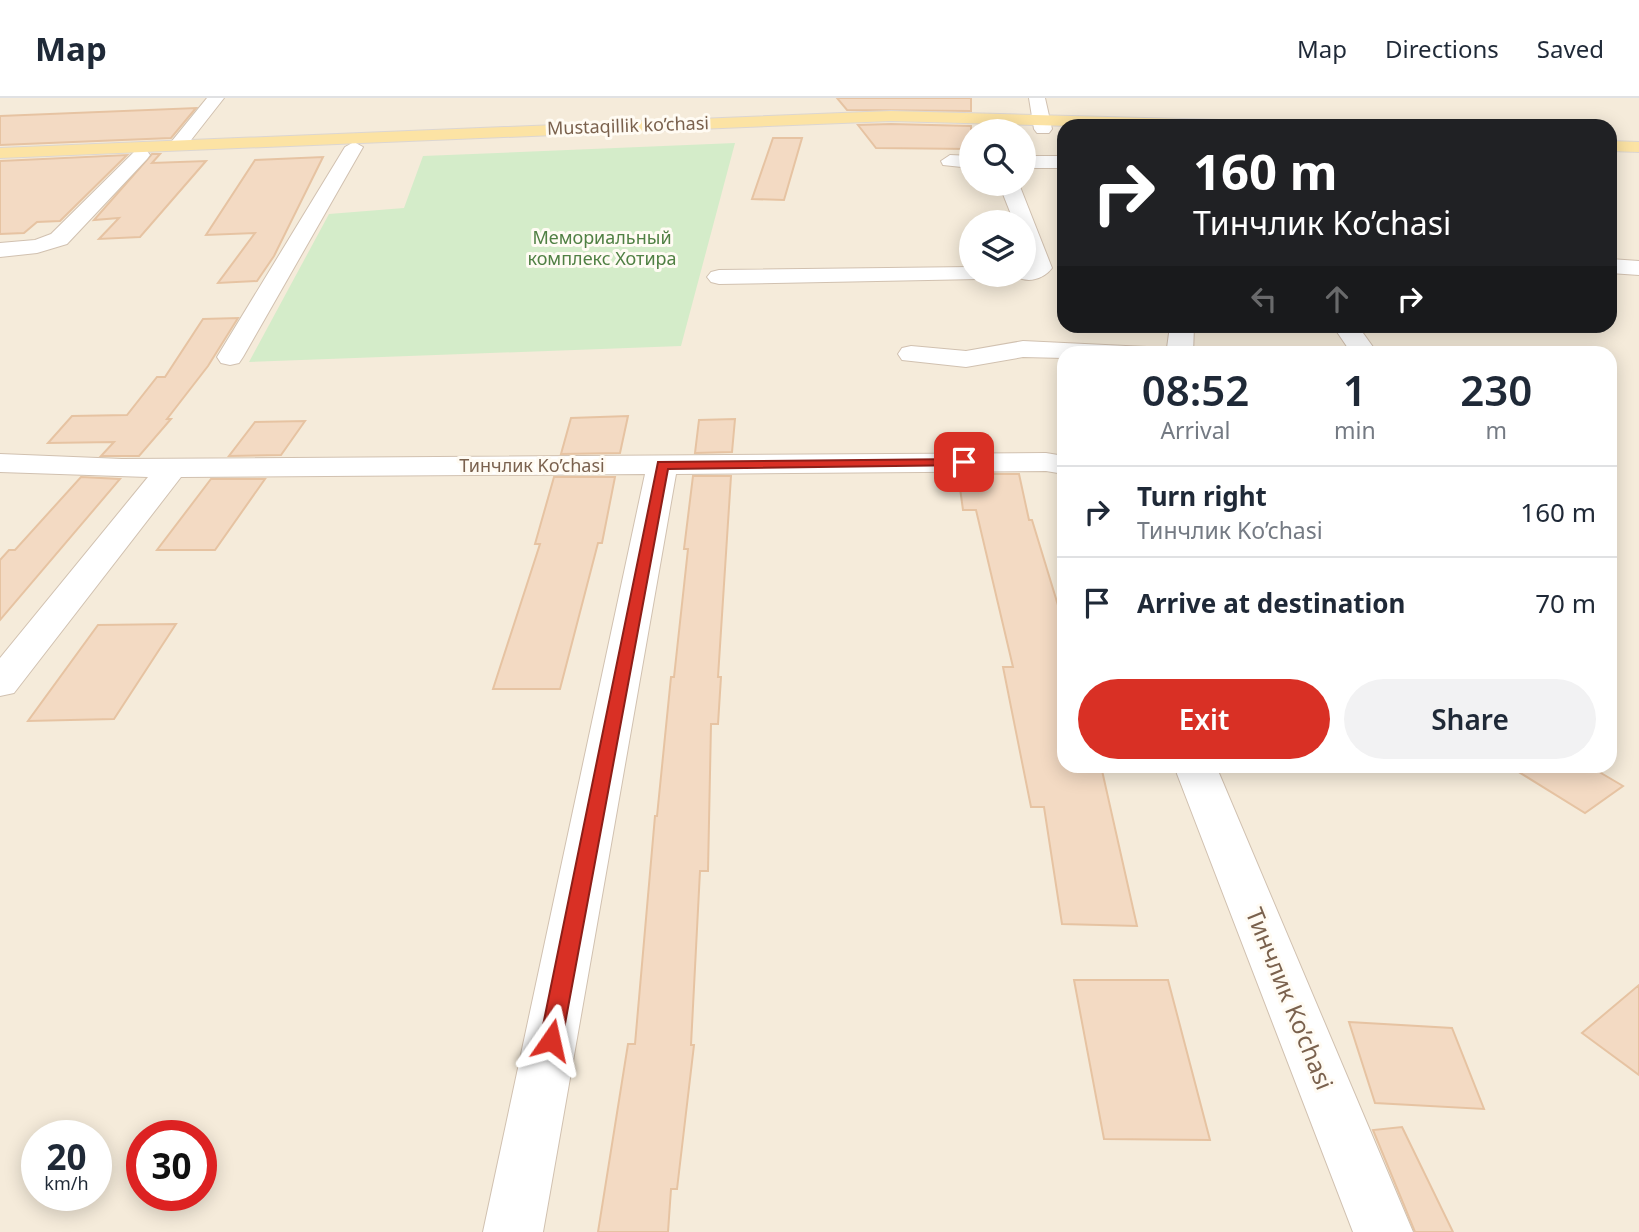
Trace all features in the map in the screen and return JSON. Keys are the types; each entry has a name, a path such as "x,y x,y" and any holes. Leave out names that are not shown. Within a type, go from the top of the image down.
{"main road":[{"name":"Mustaqillik ko’chasi","path":"0,153 891,116 1042,124 1057,128"},
{"name":"Mustaqillik ko’chasi","path":"0,161 872,127 1057,124"},
{"path":"1617,137 1639,138"},
{"path":"1617,146 1639,147"}],"street":[{"path":"178,145 216,98"},
{"path":"1037,98 1042,124"},
{"path":"230,357 354,147"},
{"path":"0,250 37,246 59,239 141,156"},
{"path":"950,161 959,161"},
{"path":"1036,162 1057,162"},
{"path":"1036,255 1041,268 1036,271"},
{"path":"1617,266 1639,268"},
{"path":"719,277 959,274"},
{"path":"911,354 967,359 1023,349 1057,350"},
{"name":"Тинчлик Ko’chasi","path":"0,463 172,468 1057,464"},
{"path":"513,1232 663,465"},
{"path":"0,684 172,468"},
{"name":"Тинчлик Ko’chasi","path":"1198,773 1383,1232"}],"shaded area":[{"path":"0,98 1639,98 1639,1232 0,1232"}],"green space":[{"name":"Мемориальный комплекс Хотира","path":"735,143 681,346 249,362 329,214 404,208 423,156"}],"building":[{"path":"837,98 971,98 971,111 847,110"},
{"path":"196,108 171,138 0,145 0,116"},
{"path":"858,125 959,126 959,149 876,148"},
{"path":"773,138 802,138 784,200 752,199"},
{"path":"152,154 160,154 152,163 206,161 140,237 99,239 119,218 94,220"},
{"path":"127,155 60,221 37,222 24,233 0,234 0,161"},
{"path":"323,157 274,256 257,281 218,283 255,233 206,235 255,160"},
{"path":"238,318 208,366 167,419 171,419 139,456 101,456 114,442 48,443 72,416 127,415 157,377 165,377 203,319"},
{"path":"628,416 620,453 561,454 571,418"},
{"path":"735,419 732,452 695,453 699,420"},
{"path":"305,421 281,455 229,456 255,422"},
{"path":"958,474 1019,474 1029,520 1032,520 1057,602 1057,773 1103,773 1137,926 1062,924 1044,807 1031,807 1003,667 1013,667 976,510 963,510"},
{"path":"693,476 731,476 718,677 721,677 718,724 711,724 708,871 700,871 691,1045 694,1045 677,1189 671,1189 668,1232 598,1232 628,1044 635,1044 655,816 671,677 674,677"},
{"path":"81,477 120,479 0,620 0,560 9,550 15,550"},
{"path":"554,477 615,477 602,543 598,543 560,689 493,689 540,544 535,544"},
{"path":"211,479 265,479 215,550 157,550"},
{"path":"176,624 114,719 28,721 98,625"},
{"path":"1520,773 1601,773 1623,786 1585,813"},
{"path":"1074,980 1168,980 1210,1140 1104,1139"},
{"path":"1639,985 1639,1075 1582,1033"},
{"path":"1349,1022 1452,1028 1484,1109 1375,1103"},
{"path":"1402,1127 1453,1232 1415,1232 1373,1130"}],"route":[{"path":"551,1040 663,465 964,462"}]}
